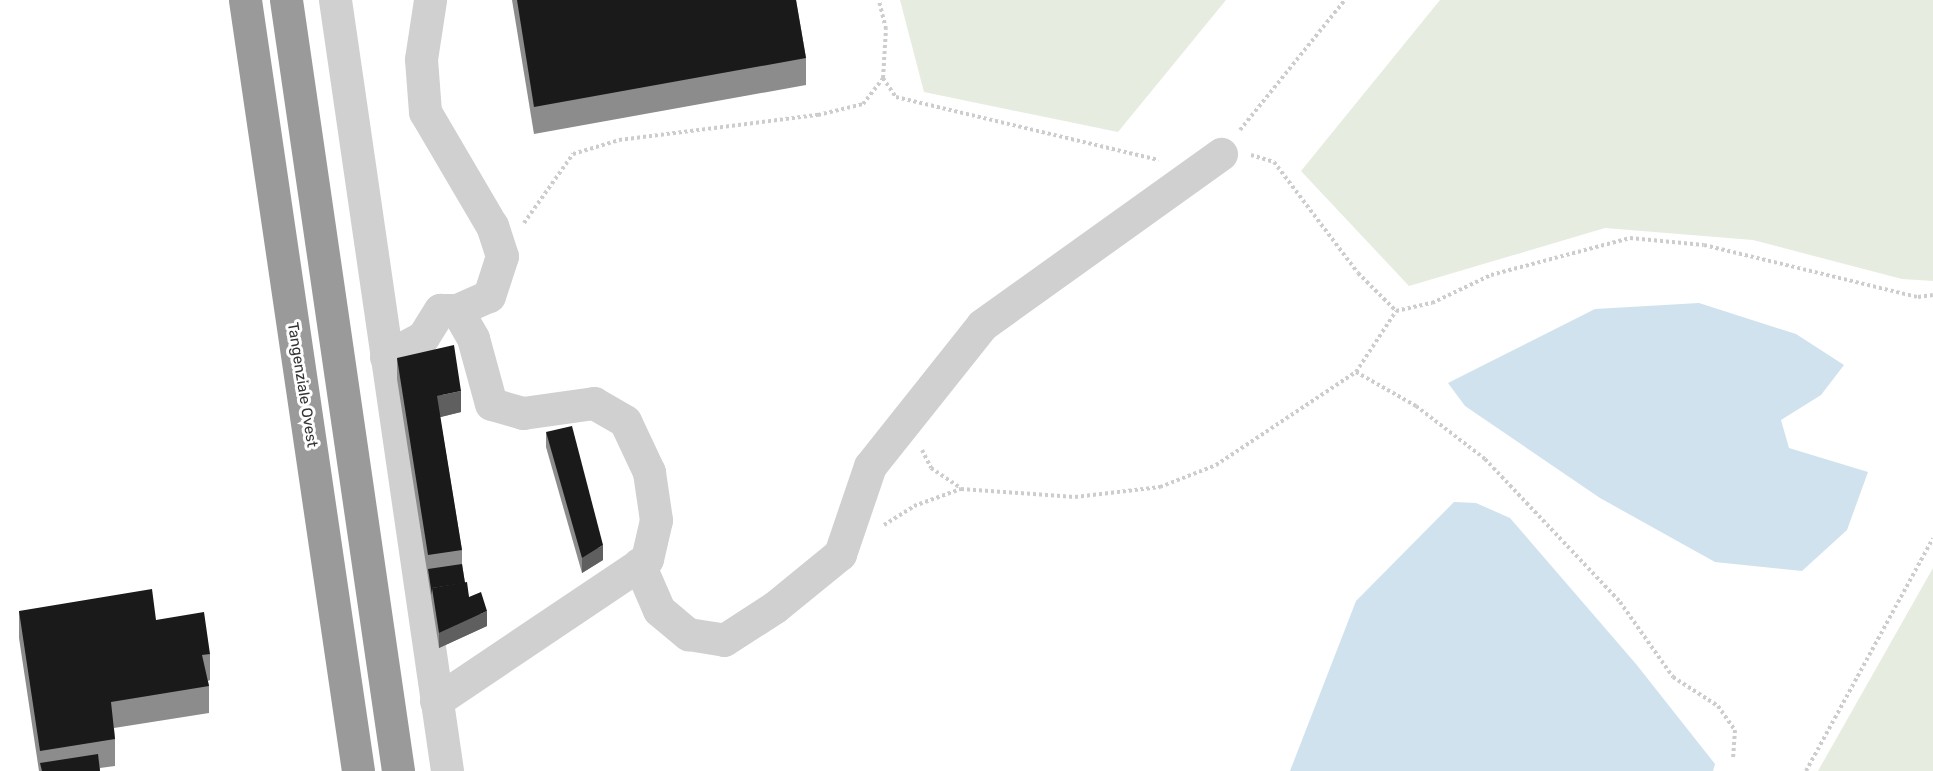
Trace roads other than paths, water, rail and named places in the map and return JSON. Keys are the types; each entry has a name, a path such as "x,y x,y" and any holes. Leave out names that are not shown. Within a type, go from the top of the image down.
{"highway":[{"name":"Tangenziale Ovest","path":"245,0 358,771"},
{"path":"286,0 398,771"}],"street":[{"path":"335,0 447,771"},
{"path":"386,357 423,337 440,310 458,310 489,296 502,256 492,226 425,112 421,59 430,0"},
{"path":"639,564 659,610 688,634 724,640 840,554 870,466 905,419 982,325 1221,154"},
{"path":"436,701 647,559 656,520 649,472 625,421 594,403 523,413 491,404 472,338 458,310"}],"water":[{"path":"1699,303 1796,334 1844,365 1821,395 1781,420 1789,448 1868,472 1847,530 1802,571 1715,562 1600,498 1465,406 1448,383 1595,309"},
{"path":"1454,502 1476,503 1510,518 1636,664 1715,764 1713,771 1290,771 1356,601"}]}
